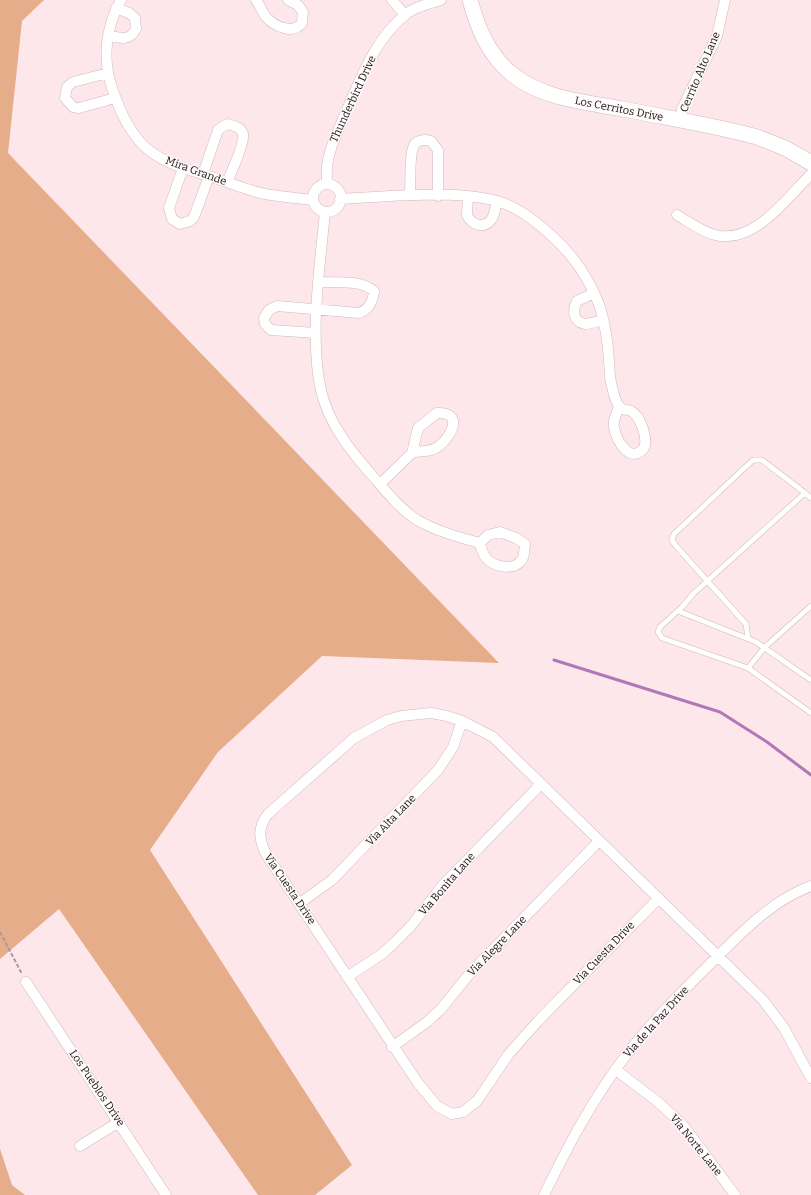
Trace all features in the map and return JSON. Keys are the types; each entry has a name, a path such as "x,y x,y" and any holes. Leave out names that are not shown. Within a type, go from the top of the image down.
{"street":[{"path":"256,0 265,15 271,21 288,29 296,28 300,25 304,17 303,12 298,5 288,0"},
{"path":"392,0 405,15"},
{"name":"Thunderbird Drive","path":"327,184 326,170 332,145 360,80 380,44 405,15 419,6 441,0"},
{"name":"Los Cerritos Drive","path":"470,0 477,26 490,50 512,74 524,82 556,96 757,137 786,148 811,163"},
{"name":"Cerrito Alto Lane","path":"680,121 685,103 717,36 725,0"},
{"path":"108,36 124,39 130,37 136,29 135,18 119,4"},
{"name":"Mira Grande","path":"119,4 108,36 106,52 108,73 115,98 123,116 142,144 162,159 184,168 265,194 313,200"},
{"path":"108,73 70,83 65,93 65,98 73,107 79,108 115,98"},
{"path":"184,168 169,208 172,219 180,224 190,221 194,217 218,130 228,124 236,126 243,134 243,139 227,182"},
{"path":"410,195 412,148 420,140 425,139 435,144 438,150 438,196"},
{"path":"677,215 715,235 725,236 741,234 760,225 811,174"},
{"path":"327,184 336,188 339,192 340,199 338,206 325,212 317,207 313,200 313,195 318,187 327,184"},
{"path":"340,199 410,195 468,196 497,201 531,219 561,244 581,268 594,293 603,320 607,339 610,377 618,406 614,420 614,428 625,451 630,454 639,453 644,448 646,443 637,416 631,411 622,410 618,406"},
{"path":"468,196 467,215 474,224 480,225 488,223 491,220 497,201"},
{"path":"325,212 318,282 316,333 317,367 321,391 332,419 346,445 400,506 417,520 445,533 480,543"},
{"path":"316,333 270,330 265,324 264,318 269,310 277,306 359,313 366,310 373,299 374,291 368,286 361,284 318,282"},
{"path":"594,293 577,301 573,312 575,317 581,323 586,324 603,320"},
{"path":"380,484 412,453 418,428 437,413 443,413 450,417 453,421 454,429 439,446 433,450 412,453"},
{"name":"Via Cuesta Drive","path":"659,898 538,1022 508,1055 477,1101 463,1112 452,1114 437,1106 392,1047 262,845 259,835 260,828 268,814 354,738 370,728 386,720 416,714 447,716 462,721 492,737 659,898 770,1009 784,1028 811,1078"},
{"name":"Via Alta Lane","path":"300,903 332,880 438,770 453,747 462,721"},
{"name":"Via Bonita Lane","path":"347,977 382,954 394,943 411,926 442,886 541,784"},
{"name":"Via Alegre Lane","path":"392,1047 427,1022 441,1009 471,972 599,841"},
{"name":"Via de la Paz Drive","path":"544,1195 579,1125 616,1070 650,1026 718,956 764,913 795,893 811,886"},
{"name":"Los Pueblos Drive","path":"26,982 166,1195"},
{"name":"Via Norte Lane","path":"616,1070 658,1102 683,1125 735,1195"},
{"path":"80,1146 119,1122"}],"lane":[{"path":"748,638 746,624 676,546 672,540 674,534 753,460 762,460 811,498"},
{"path":"805,493 707,581 660,627 658,632 662,638 748,668 811,713"},
{"path":"748,668 765,647 811,606"},
{"path":"678,611 748,638 765,647 811,680"}],"path":[{"path":"0,932 26,982"}],"shaded area":[{"path":"0,0 44,0 22,21 8,153 499,663 322,656 218,752 150,850 352,1165 315,1195 258,1195 59,909 0,959"},
{"path":"0,1149 12,1185 25,1195 0,1195"}],"waterway":[{"path":"554,660 720,712 767,742 811,775"}]}
